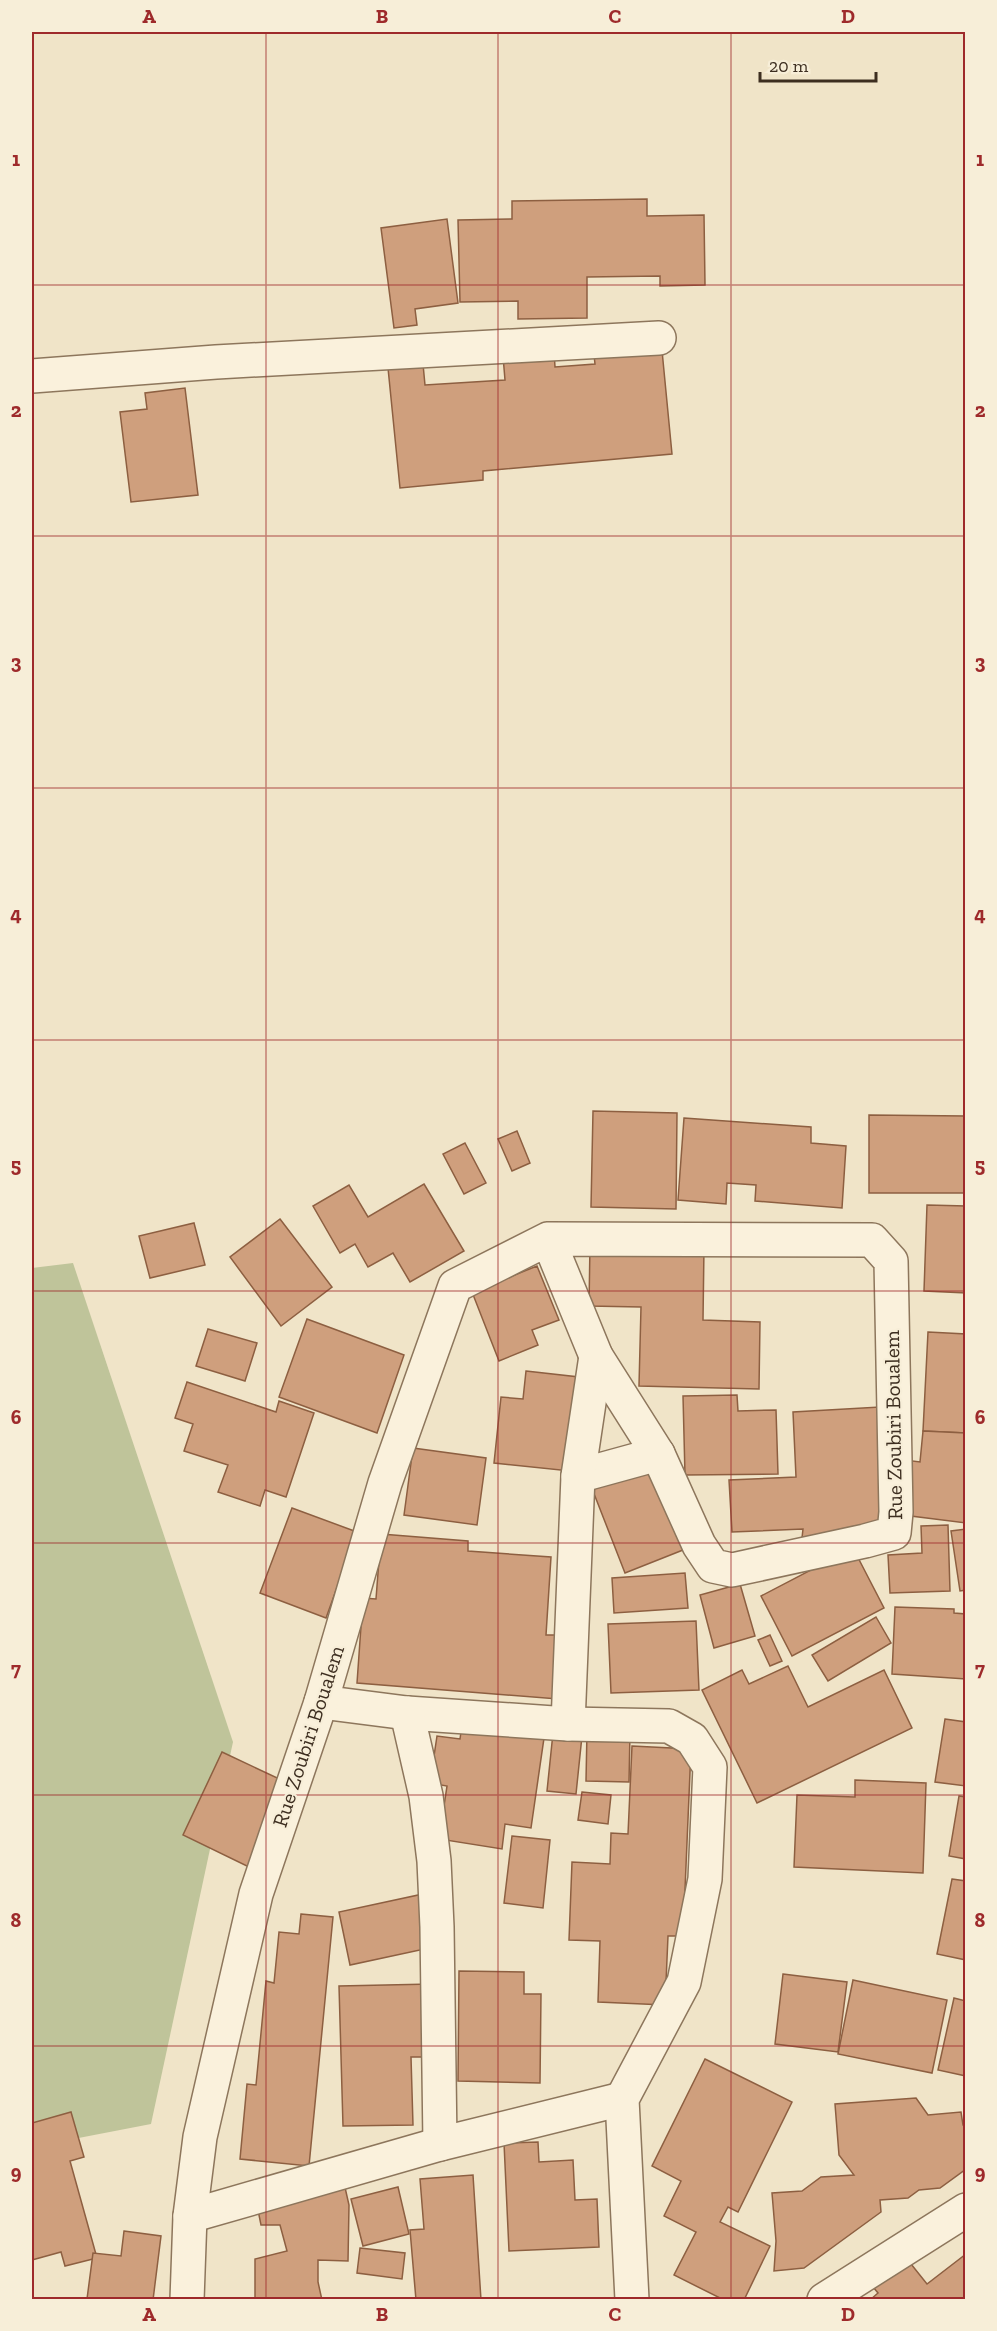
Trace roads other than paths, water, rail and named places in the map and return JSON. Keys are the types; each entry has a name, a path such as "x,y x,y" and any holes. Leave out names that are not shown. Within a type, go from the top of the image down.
{"street":[{"path":"32,376 216,362 659,338"},
{"name":"Rue Zoubiri Boualem","path":"187,2300 190,2216 200,2137 256,1894 321,1702 385,1483 455,1286 548,1239 872,1240 891,1261 896,1512 894,1533 732,1570 713,1566 699,1545 658,1454 596,1356 548,1239"},
{"path":"568,1724 578,1476 596,1356"},
{"path":"578,1476 658,1454"},
{"path":"321,1702 406,1713 568,1724 669,1726 692,1740 710,1767 705,1879 684,1982 622,2099 632,2300"},
{"path":"406,1713 426,1796 434,1861 440,2144"},
{"path":"190,2216 440,2144 622,2099"},
{"path":"825,2300 966,2210"}]}
